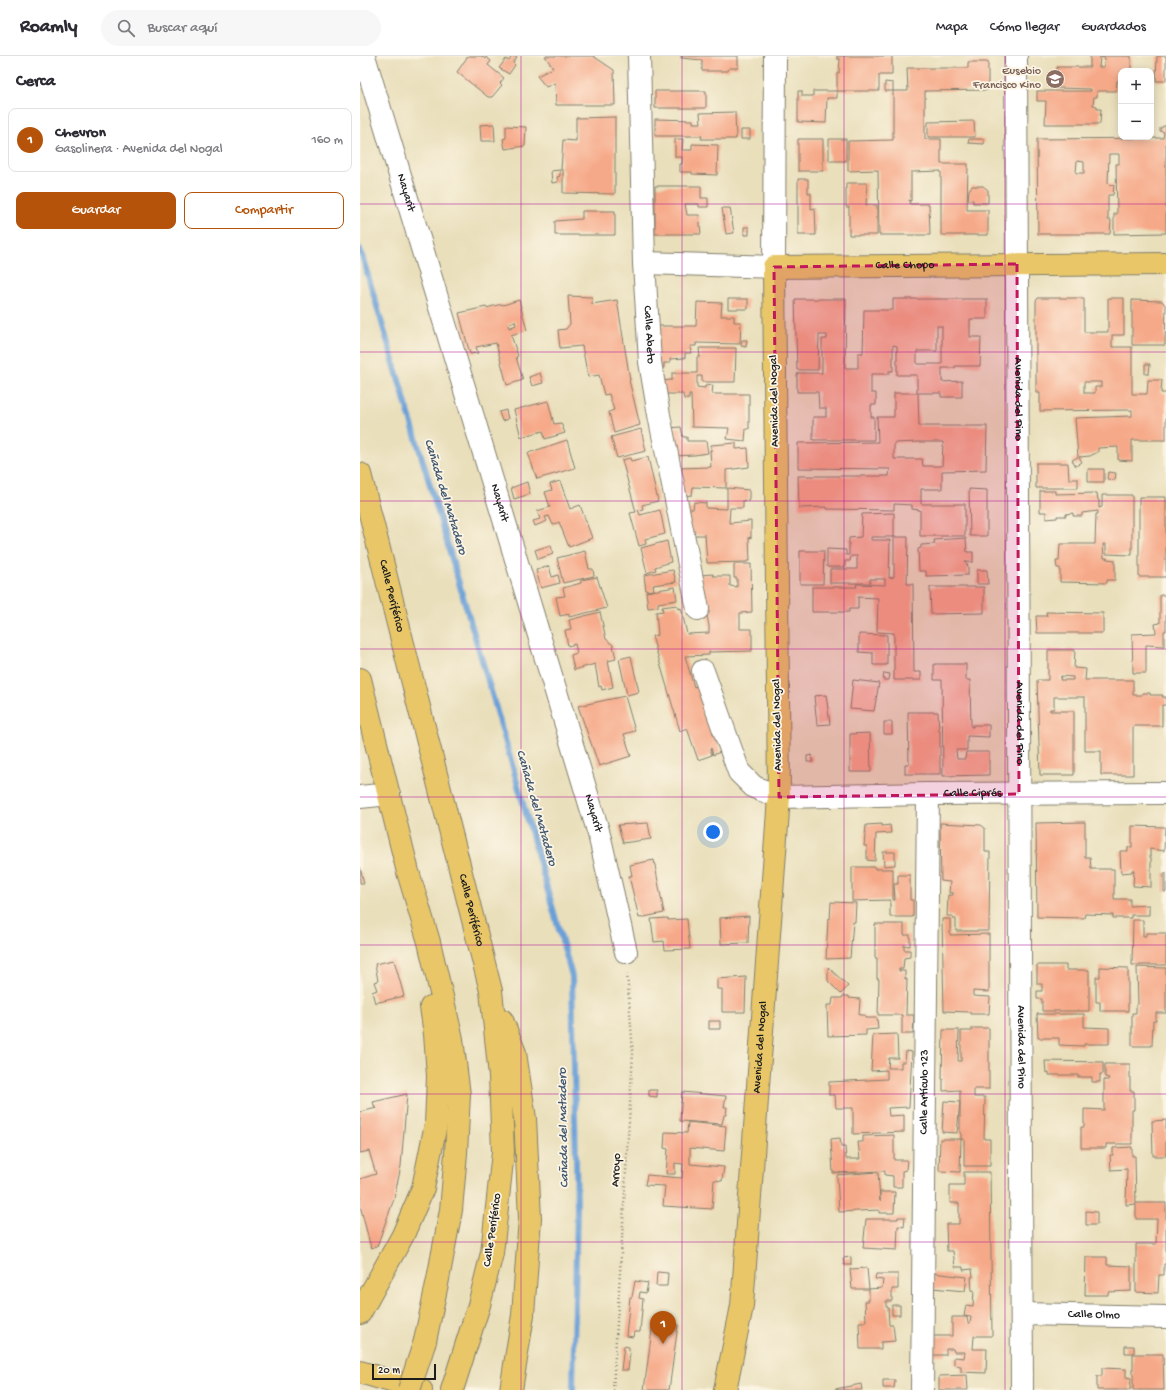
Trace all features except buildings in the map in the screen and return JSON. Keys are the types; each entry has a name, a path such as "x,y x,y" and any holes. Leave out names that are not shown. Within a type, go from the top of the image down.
{"main road":[{"name":"Calle Chopo","path":"774,266 1166,264"},
{"name":"Avenida del Nogal","path":"725,1390 742,1306 779,797 774,266"},
{"name":"Calle Periférico","path":"360,474 491,992 500,1076 503,1152 492,1253 479,1305 452,1390"},
{"path":"360,679 408,872 429,942 452,1039 459,1095 451,1210 425,1341 409,1390"},
{"path":"360,1313 403,1235 423,1188 436,1124 438,1076 435,1034 408,872"},
{"path":"491,992 515,1053 525,1119 530,1218 523,1315 510,1390"},
{"path":"360,1372 420,1390"}],"street":[{"name":"Nayarit","path":"364,56 571,744 600,834 626,952"},
{"name":"Avenida del Nogal","path":"774,266 775,56"},
{"name":"Avenida del Pino","path":"1016,56 1022,1390"},
{"name":"Calle Abeto","path":"638,57 644,263 650,362 659,415 698,609"},
{"name":"Calle Chopo","path":"644,263 774,266"},
{"path":"703,671 740,772 754,787 779,797"},
{"name":"Calle Ciprés","path":"779,797 928,794 1166,793"},
{"path":"360,797 389,794"},
{"name":"Calle Artículo 123","path":"922,1390 928,794"},
{"name":"Calle Olmo","path":"1022,1314 1166,1318"}],"path":[{"name":"Arroyo","path":"613,1390 633,1053 626,952"}],"highlighted area":[{"path":"1017,264 1019,794 779,797 774,267"}],"waterway":[{"name":"Cañada del Matadero","path":"360,249 494,701 572,976 577,1209 573,1390"}],"place":[{"name":"Eusebio Francisco Kino","path":"1055,79"},
{"name":"Chevron","path":"663,1344"}]}
